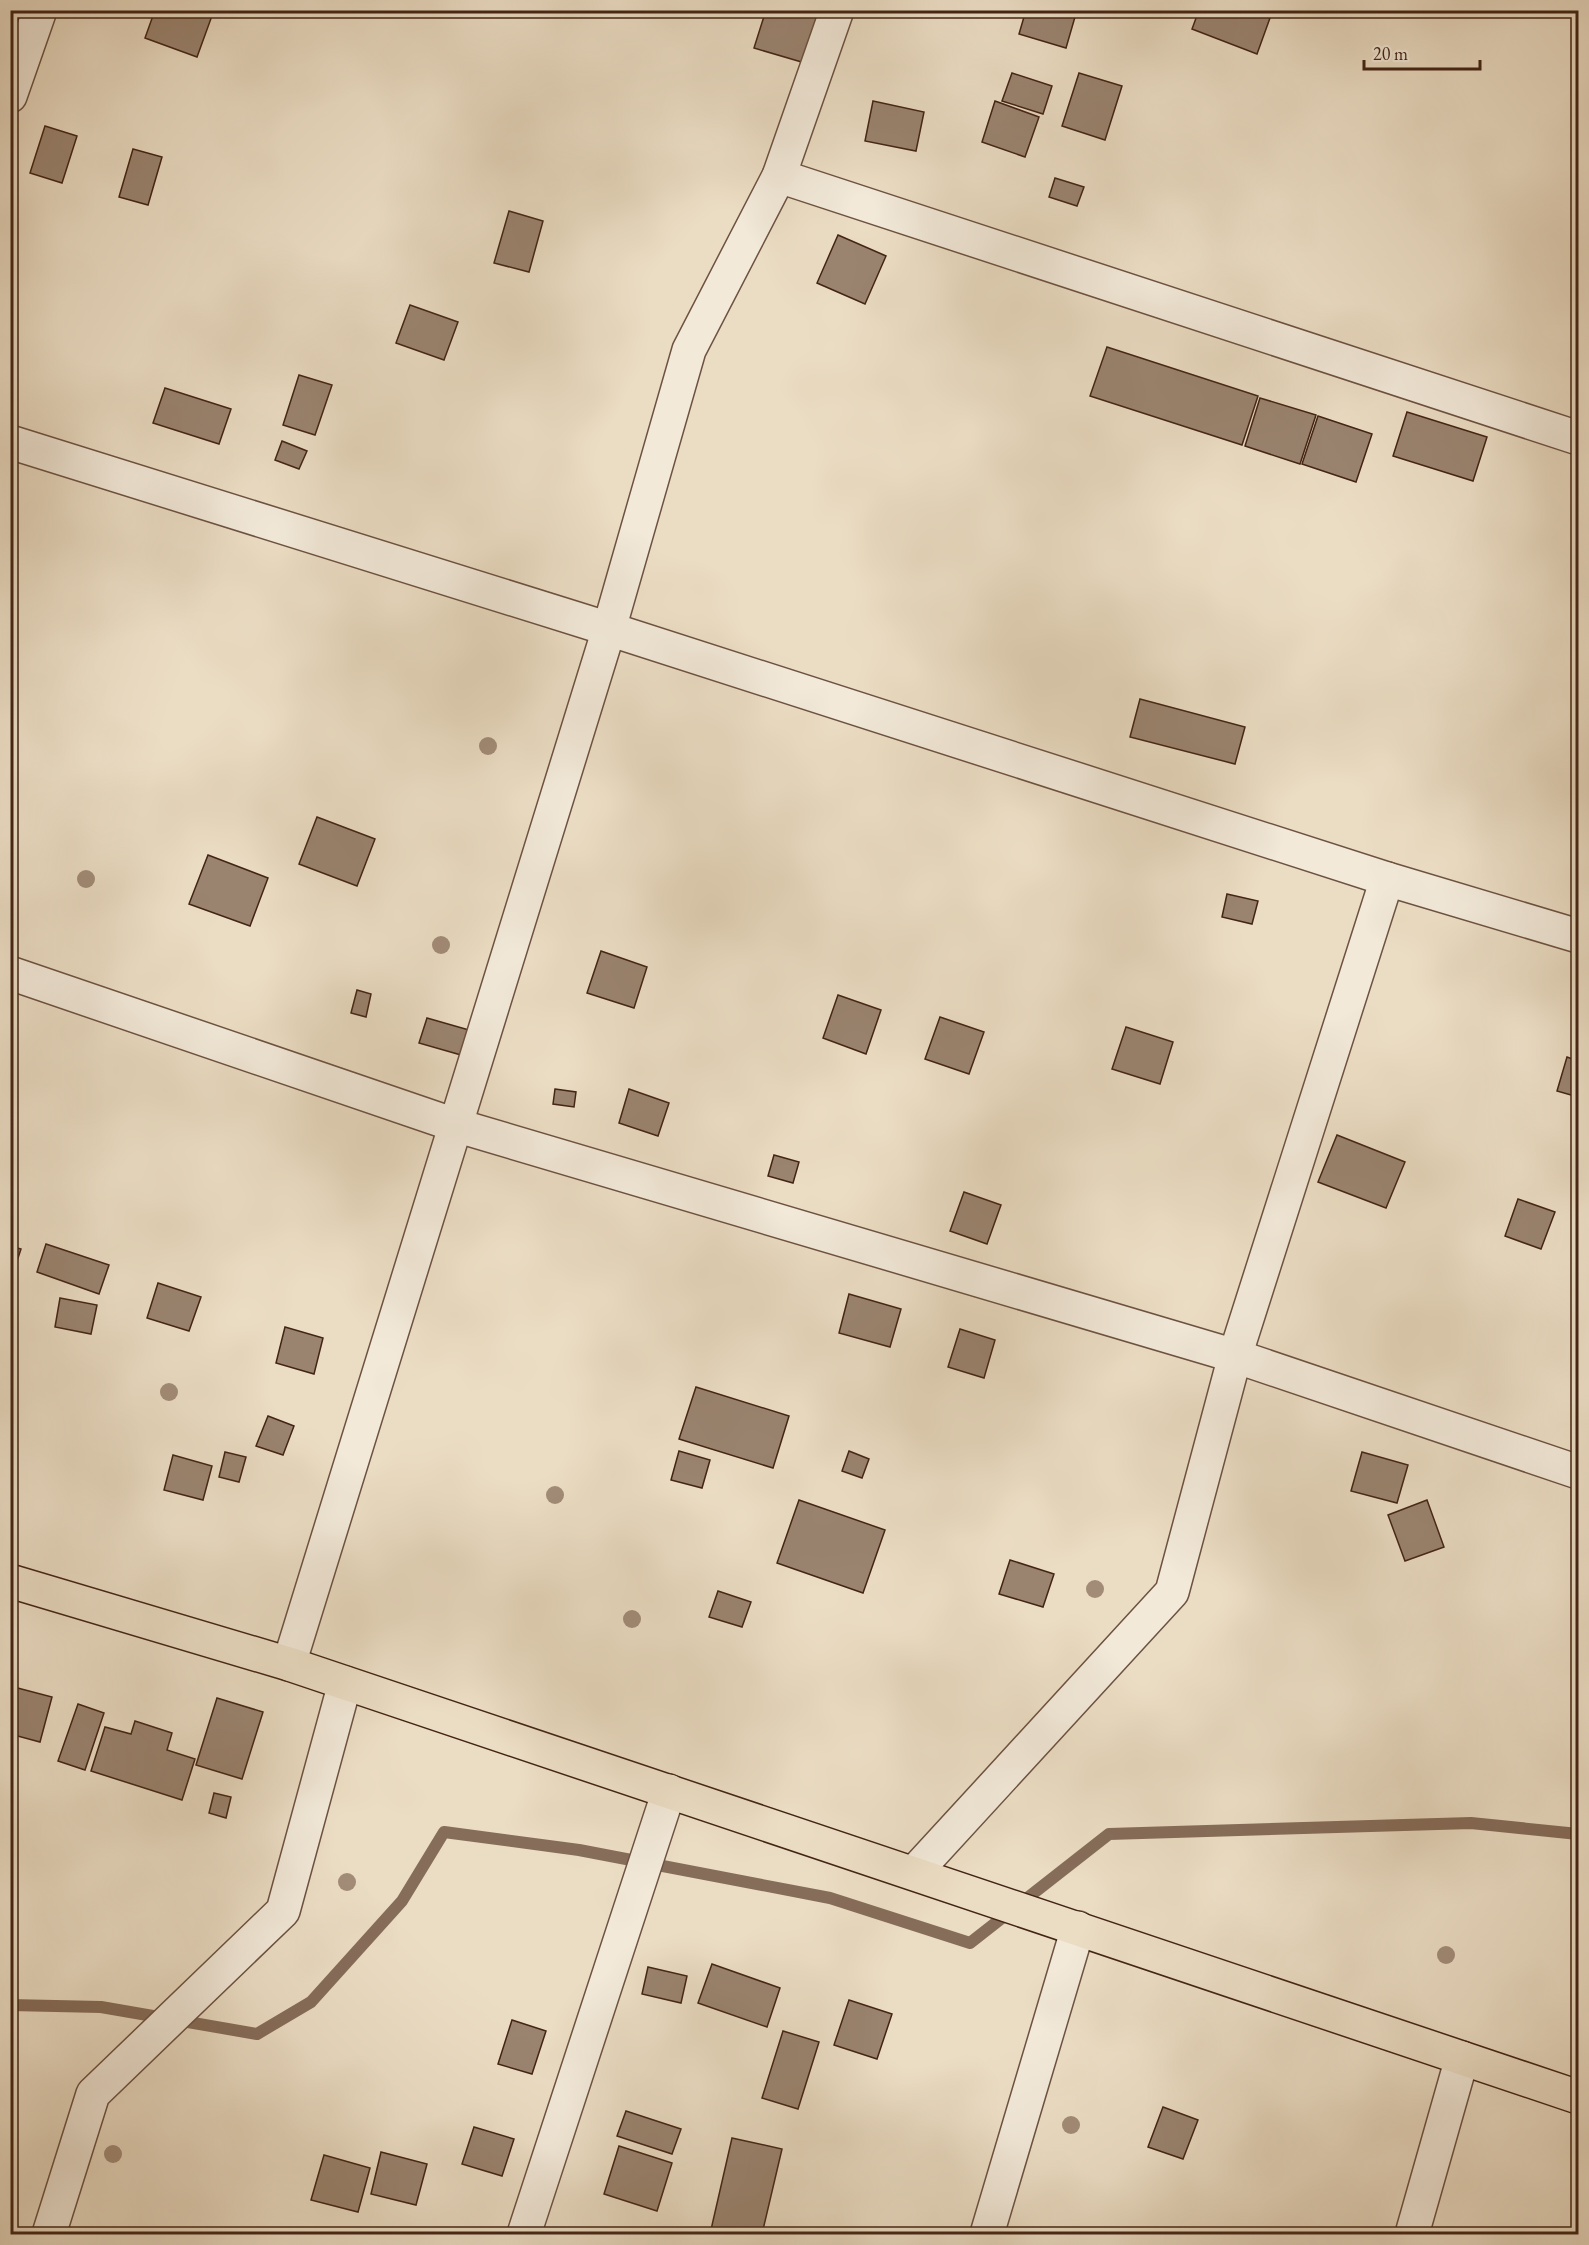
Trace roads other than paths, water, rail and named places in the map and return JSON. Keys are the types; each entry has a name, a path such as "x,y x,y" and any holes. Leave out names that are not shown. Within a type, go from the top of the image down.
{"main road":[{"path":"10,1581 290,1664 1578,2097"}],"street":[{"path":"10,96 40,10"},
{"path":"290,1664 609,629 689,350 779,176 837,10"},
{"path":"779,176 1578,438"},
{"path":"10,442 609,629 1387,879 1578,936"},
{"path":"914,1873 1172,1592 1235,1356 1387,879"},
{"path":"10,973 455,1125 1235,1356 1578,1472"},
{"path":"49,2235 93,2094 283,1911 345,1683"},
{"path":"524,2235 669,1791"},
{"path":"987,2235 1078,1928"},
{"path":"1412,2235 1462,2058"}],"waterway":[{"path":"10,2005 101,2007 257,2034 311,2002 402,1901 444,1832 579,1850 830,1898 970,1943 1109,1834 1471,1823 1578,1834"}]}
